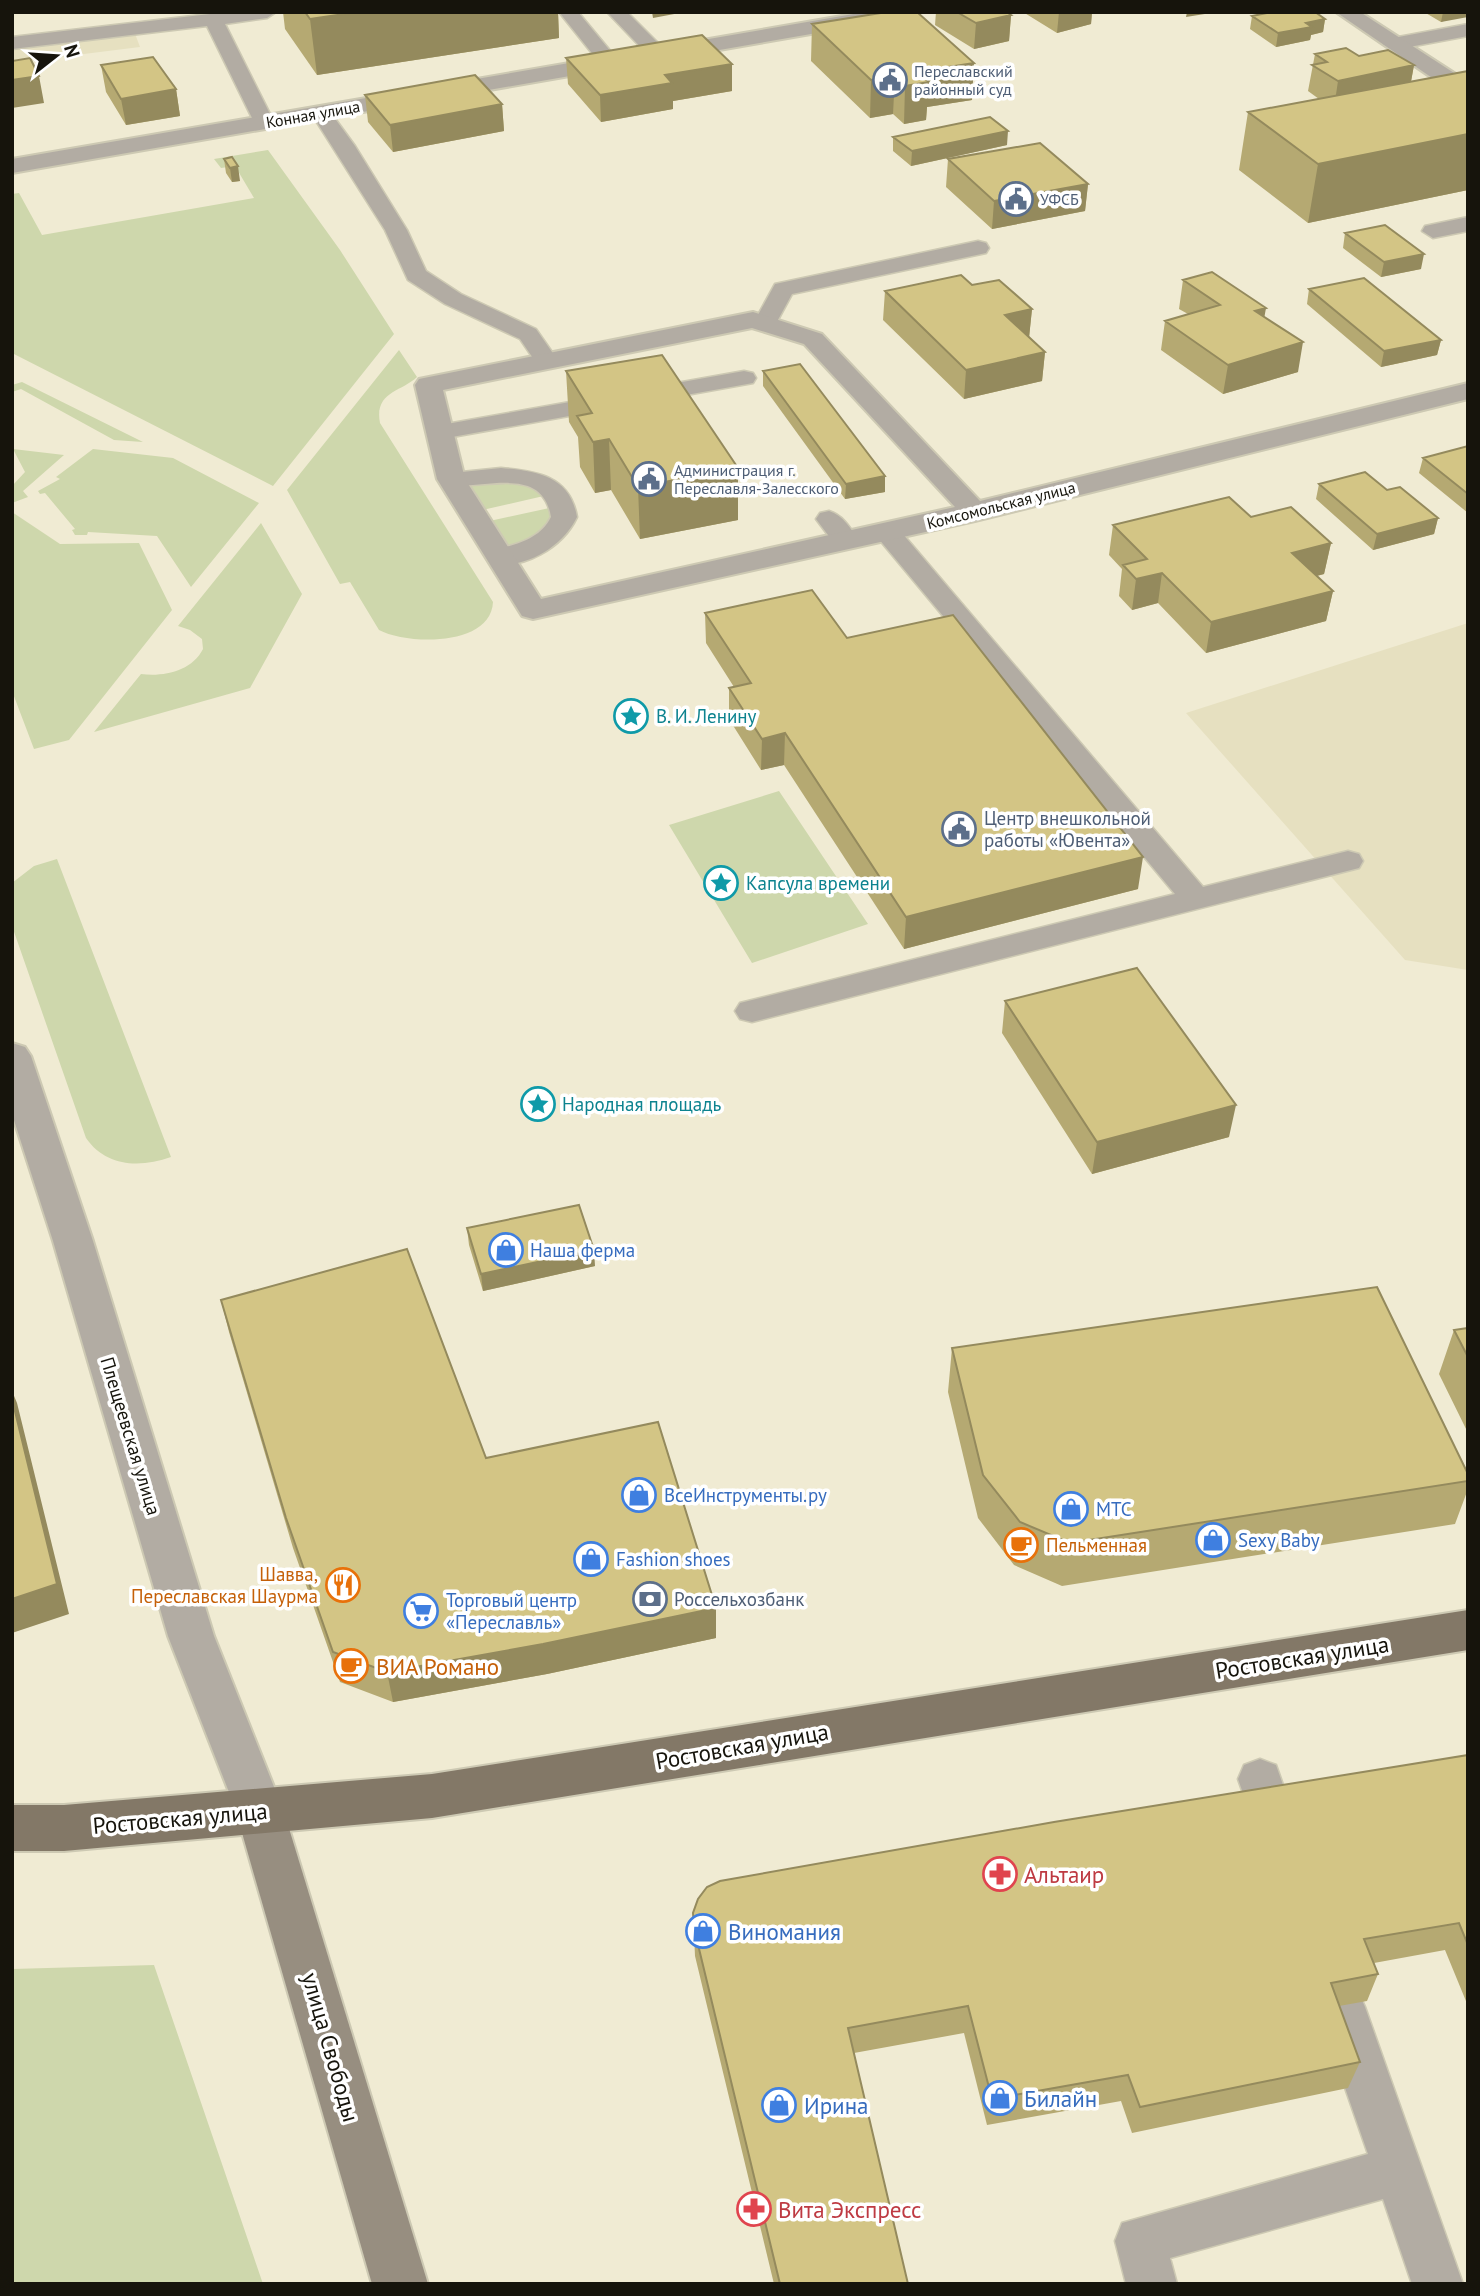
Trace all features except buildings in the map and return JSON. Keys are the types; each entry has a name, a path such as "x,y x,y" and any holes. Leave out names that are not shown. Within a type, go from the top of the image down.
{"main road":[{"name":"Ростовская улица","path":"12,1828 64,1828 432,1796 1468,1630"},
{"name":"улица Свободы","path":"260,1812 400,2284"}],"street":[{"name":"Конная улица","path":"12,166 902,12"},
{"path":"1346,12 1468,92"},
{"path":"499,558 451,479 428,385 753,320 813,339 975,512"},
{"name":"Комсомольская улица","path":"499,558 527,616 837,530 887,532 1468,391"},
{"name":"Плещеевская улица","path":"12,1056 73,1241 191,1636 260,1812"}],"lane":[{"path":"12,43 267,12"},
{"path":"568,12 610,63"},
{"path":"616,12 659,54"},
{"path":"213,20 264,122"},
{"path":"1393,44 1468,30"},
{"path":"321,113 345,146 396,230 416,275 453,299 528,334 547,362"},
{"path":"1433,231 1468,224"},
{"path":"765,324 783,289 978,247"},
{"path":"441,432 744,378"},
{"path":"451,479 479,474 515,476 542,484 559,498 564,517 554,534 532,548 499,558"},
{"path":"887,532 1195,898"},
{"path":"752,1011 1348,861"},
{"path":"1341,2007 1438,2284"},
{"path":"1152,2284 1140,2241 1397,2171"}],"shaded area":[{"path":"134,31 140,47 12,63 12,46"},
{"path":"1468,623 1468,970 1405,960 1186,713"}],"green space":[{"path":"268,150 340,250 394,334 273,486 12,353 12,194 19,193 42,235 254,198 235,166 221,168 214,159"},
{"path":"399,350 417,377 385,399 379,413 380,423 493,602 489,617 463,635 427,640 392,635 379,630 350,582 340,584 287,490"},
{"path":"22,382 143,442 114,440 21,389 12,392 12,385"},
{"path":"13,449 64,455 23,491 28,497 12,503 12,486 25,472"},
{"path":"93,449 173,458 259,503 191,587 157,536 88,532 87,535 75,535 72,530 75,529 45,493 40,494 38,491 60,479 56,477"},
{"path":"510,478 548,495 478,511 460,481"},
{"path":"554,507 556,524 506,553 485,522"},
{"path":"12,512 60,544 139,543 172,610 69,740 34,749 12,691"},
{"path":"261,523 302,594 250,688 94,732 141,674 176,671 198,657 203,649 202,639 190,630 178,626"},
{"path":"779,791 868,924 752,963 669,825"},
{"path":"57,859 171,1157 147,1163 114,1160 94,1148 86,1138 12,926 12,883 34,866"},
{"path":"154,1965 263,2284 12,2284 12,1969"}],"place":[{"name":"Переславский районный суд","path":"890,80"},
{"name":"УФСБ","path":"1016,199"},
{"name":"Администрация г. Переславля-Залесского","path":"649,479"},
{"name":"В. И. Ленину","path":"631,716"},
{"name":"Центр внешкольной работы «Ювента»","path":"959,829"},
{"name":"Капсула времени","path":"721,883"},
{"name":"Народная площадь","path":"538,1104"},
{"name":"Наша ферма","path":"506,1250"},
{"name":"ВсеИнструменты.ру","path":"639,1495"},
{"name":"МТС","path":"1071,1509"},
{"name":"Sexy Baby","path":"1213,1540"},
{"name":"Пельменная","path":"1021,1545"},
{"name":"Fashion shoes","path":"591,1559"},
{"name":"Шавва, Переславская Шаурма","path":"343,1585"},
{"name":"Россельхозбанк","path":"650,1599"},
{"name":"Торговый центр «Переславль»","path":"421,1611"},
{"name":"ВИА Романо","path":"351,1666"},
{"name":"Альтаир","path":"1000,1874"},
{"name":"Виномания","path":"703,1931"},
{"name":"Билайн","path":"1000,2098"},
{"name":"Ирина","path":"779,2105"},
{"name":"Вита Экспресс","path":"754,2209"}]}
